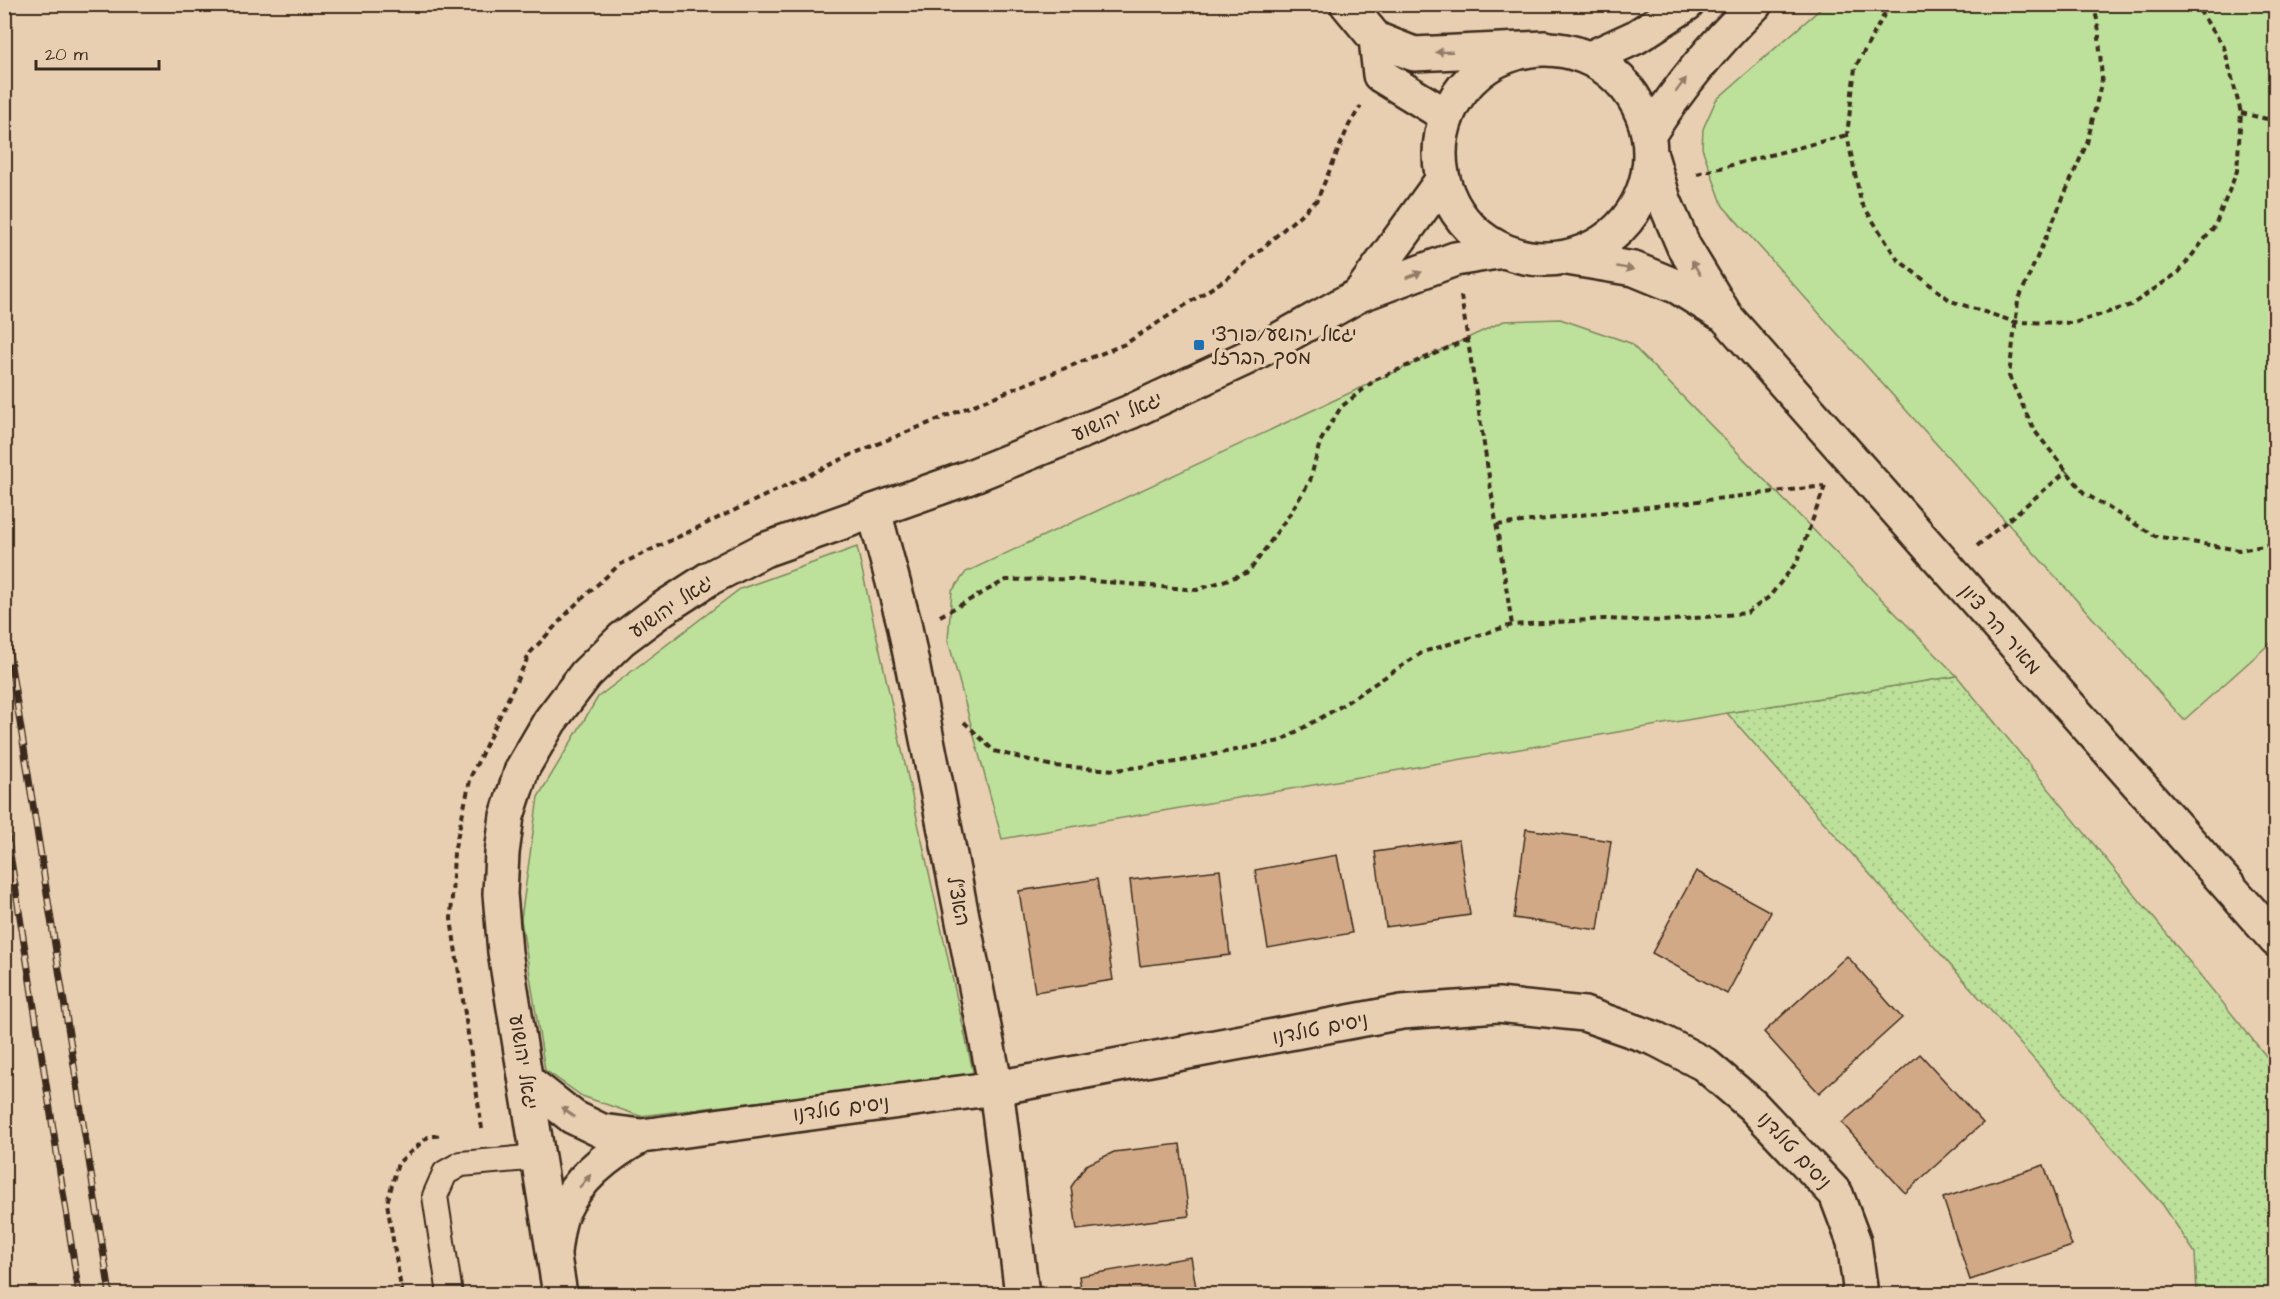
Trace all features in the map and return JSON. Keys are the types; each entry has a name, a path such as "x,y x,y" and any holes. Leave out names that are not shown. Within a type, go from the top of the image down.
{"street":[{"path":"1347,4 1376,39 1414,54 1545,48 1568,51 1590,58 1618,77 1638,103 1653,158"},
{"path":"1590,58 1636,37 1687,4"},
{"path":"1545,48 1514,53 1485,67 1462,89 1447,116 1440,147 1443,179 1455,209 1476,234 1503,251 1535,259 1567,258 1600,245 1627,222 1645,191 1653,158 1678,88 1713,46 1755,4"},
{"path":"1376,39 1380,75 1447,116"},
{"name":"מאיר הר ציון","path":"1653,158 1684,247 1726,318 2276,940"},
{"name":"יגאל יהושוע","path":"1359,295 1443,179"},
{"name":"יגאל יהושוע","path":"560,1294 505,952 500,894 507,816 522,769 550,720 586,674 622,639 662,609 710,578 764,550 967,478 1130,412 1248,357 1359,295 1455,259 1503,251"},
{"name":"מאיר הר ציון","path":"1567,258 1634,269 1678,287 1726,318"},
{"name":"האצ\"ל","path":"874,511 904,623 996,1088 1022,1294"},
{"name":"ניסים טולדנו","path":"527,1081 573,1117 602,1131 642,1136 996,1088 1402,1012 1498,1005 1584,1014 1656,1039 1704,1064 1752,1105 1836,1194 1854,1242 1860,1287 1858,1294"},
{"name":"ניסים טולדנו","path":"554,1252 562,1212 577,1189 601,1162 642,1136"}],"lane":[{"path":"450,1294 435,1197 445,1173 461,1164 539,1157"}],"path":[{"path":"1890,4 1856,68 1847,135 1861,202 1897,259 1951,301 2015,322 2074,322 2130,305 2179,272 2215,226 2237,171 2241,112 2224,47 2195,4"},
{"path":"2093,4 2098,23 2102,80 2086,143 2018,300 2009,376 2034,430 2084,493 2156,536 2239,550 2276,544"},
{"path":"471,1131 482,1130 451,919 454,852 471,776 530,653 575,605 619,566 855,453 1125,344 1232,275 1317,200 1349,125 1380,75"},
{"path":"2241,112 2276,120"},
{"path":"1653,158 1847,135"},
{"path":"1455,259 1512,625"},
{"path":"914,675 940,616 1006,580 1071,579 1197,590 1249,572 1310,481 1320,441 1341,407 1375,380 1468,339"},
{"path":"962,721 994,751 1053,766 1116,770 1177,762 1280,741 1338,708 1424,652 1512,625 1604,619 1663,621 1747,613 1770,597 1797,562 1840,446"},
{"path":"1949,569 2067,471"},
{"path":"1497,525 1825,486"},
{"path":"402,1294 387,1203 398,1163 428,1137 449,1134"}],"green space":[{"path":"2261,4 2275,21 2275,639 2184,720 1723,206 1702,148 1703,129 1716,100 1825,5"},
{"path":"1560,319 1630,343 1957,676 1727,713 1002,839 948,640 952,591 966,572 1504,321"},
{"path":"857,547 974,1076 640,1116 582,1096 545,1070 521,919 538,797 598,697 740,589"},
{"path":"1957,676 2275,1067 2275,1294 2197,1294 2195,1253 2163,1205 1727,713"}],"building":[{"path":"1526,829 1611,841 1598,930 1514,918"},
{"path":"1459,840 1470,915 1386,927 1375,852"},
{"path":"1337,855 1352,933 1268,948 1255,870"},
{"path":"1220,870 1230,955 1140,966 1130,880"},
{"path":"1696,871 1771,912 1727,994 1652,953"},
{"path":"1097,879 1113,980 1035,992 1019,891"},
{"path":"1847,956 1902,1018 1819,1093 1764,1032"},
{"path":"1920,1054 1983,1123 1905,1193 1842,1123"},
{"path":"1180,1144 1189,1216 1077,1230 1071,1187 1086,1165 1114,1152"},
{"path":"2044,1165 2072,1246 1970,1280 1943,1198"},
{"path":"1191,1257 1197,1294 1082,1294 1079,1276"}],"railway":[{"path":"4,621 110,1294"},
{"path":"4,815 79,1294"}],"place":[{"name":"יגאל יהושע/פורצי מסך הברזל","path":"1199,345"}]}
